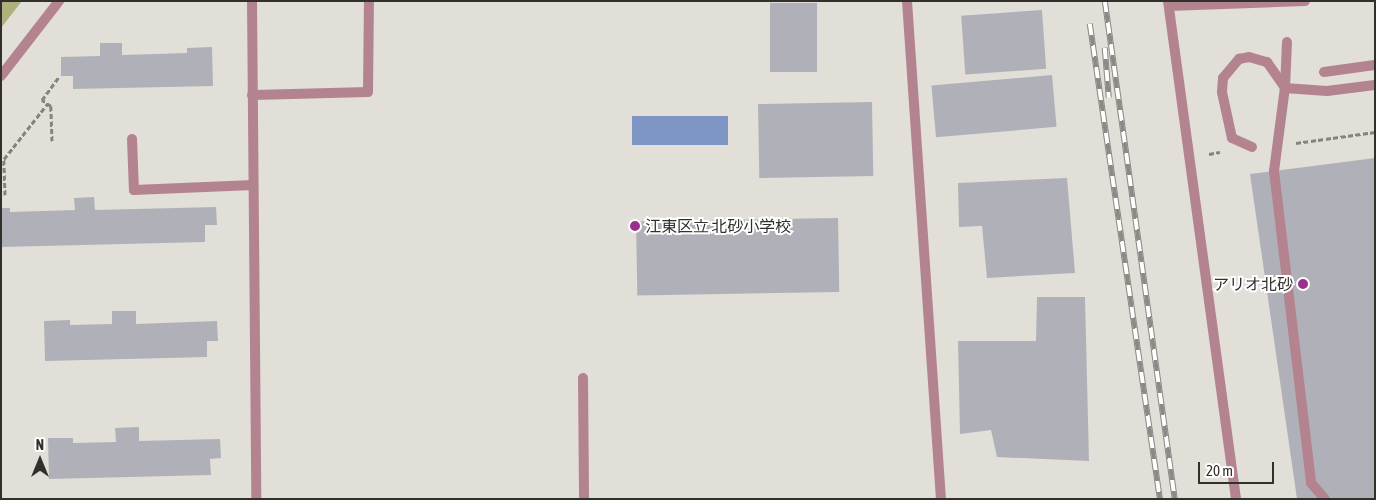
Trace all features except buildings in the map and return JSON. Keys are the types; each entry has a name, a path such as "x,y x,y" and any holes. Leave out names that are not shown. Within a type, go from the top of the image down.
{"street":[{"path":"1,76 58,1"},
{"path":"252,1 256,499"},
{"path":"252,95 368,92 369,1"},
{"path":"907,1 941,499"},
{"path":"1236,499 1168,4 1305,1"},
{"path":"1287,42 1285,88 1274,170 1311,483 1325,499"},
{"path":"1252,147 1232,138 1224,110 1223,78 1239,59 1249,57 1267,62 1285,88 1327,92 1375,86"},
{"path":"1324,72 1375,65"},
{"path":"132,139 134,190 253,185"},
{"path":"583,378 584,499"}],"path":[{"path":"52,141 51,106 42,100 59,77"},
{"path":"5,195 4,159 48,103"}],"green space":[{"path":"1,1 22,1 1,28"}],"water":[{"path":"632,116 728,116 728,145 632,145"}],"railway":[{"path":"1105,1 1175,499"},
{"path":"1090,24 1160,499"},
{"path":"1105,48 1109,98"}],"place":[{"name":"江東区立 北砂小学校","path":"635,226"},
{"name":"アリオ北砂","path":"1303,284"}]}
